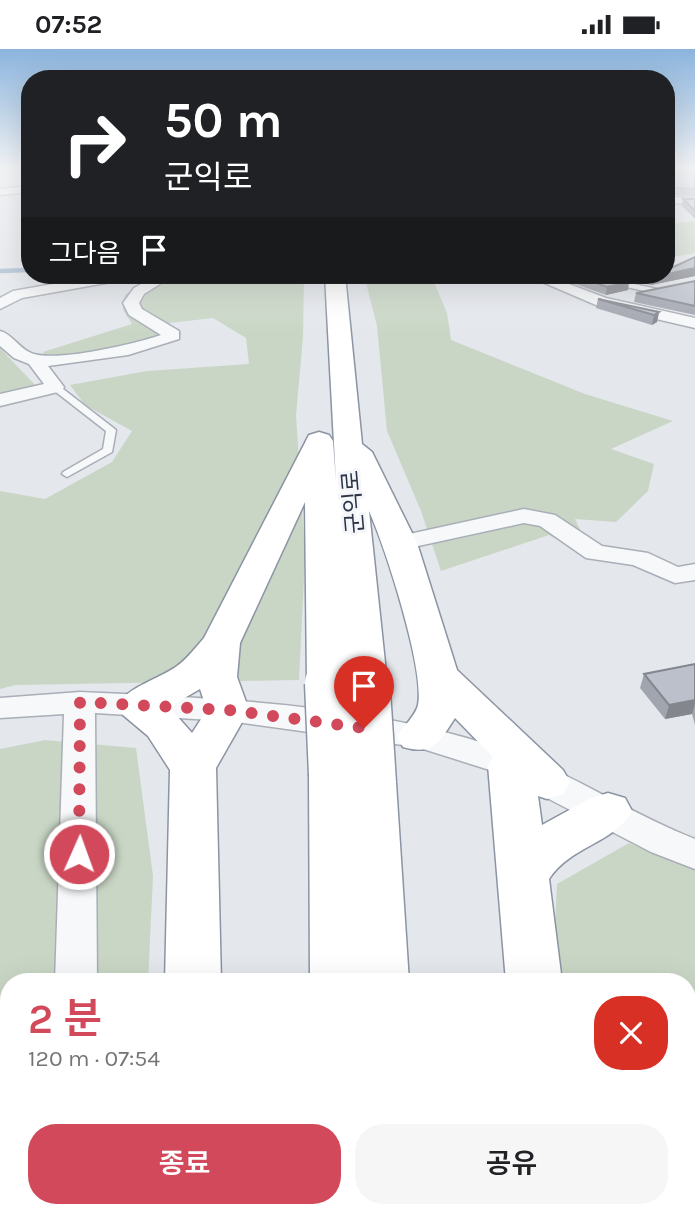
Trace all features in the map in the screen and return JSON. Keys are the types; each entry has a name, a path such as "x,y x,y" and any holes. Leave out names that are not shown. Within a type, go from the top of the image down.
{"highway":[{"name":"군익로","path":"318,284 333,435 352,779 380,973"},
{"name":"군익로","path":"335,284 333,435 348,687"},
{"path":"193,768 163,725 138,705 167,692 195,673 221,643 333,435 400,543 438,674 439,709 419,736"},
{"path":"193,973 193,768 228,710 217,677 221,643"},
{"path":"438,674 529,773 524,874 533,973"},
{"name":"군익로","path":"339,973 352,779"},
{"path":"524,874 542,848 608,811"}],"street":[{"path":"0,305 18,294 76,284"},
{"path":"35,361 129,350 165,341 173,335 135,312 131,303 139,291 151,284"},
{"path":"556,284 601,302 695,323"},
{"path":"601,302 674,286"},
{"path":"0,336 10,348 35,361 55,387 0,400"},
{"path":"400,543 524,516 547,520 595,553 639,558 675,575 695,572"},
{"path":"76,973 80,702"},
{"path":"0,708 80,702 228,710 419,736 529,773 608,811 664,842 695,854"}],"lane":[{"path":"622,284 654,291"},
{"path":"55,387 111,430 108,450 67,474"}],"green space":[{"path":"675,224 695,224 695,253 675,257"},
{"path":"145,284 304,284 303,337 296,415 305,558 299,680 15,685 0,689 0,491 45,499 112,462 132,431 85,405 70,385 147,371 249,364 246,338 213,318 169,323 182,334 49,364 43,352 132,324 123,310 125,295"},
{"path":"366,284 435,284 447,313 451,340 585,394 673,421 611,449 654,464 648,491 616,522 575,519 593,558 549,535 441,571 421,511 387,431 377,326"},
{"path":"0,348 35,385 0,393"},
{"path":"45,740 136,748 153,876 148,973 0,973 0,749"},
{"path":"629,843 695,870 695,973 562,973 555,924 557,884"}],"building":[{"path":"695,257 695,268 675,272 675,266"},
{"path":"695,281 695,306 636,293"},
{"path":"599,284 620,284 607,287"},
{"path":"598,299 659,312 654,315"},
{"path":"695,664 695,700 669,705 644,674"}],"waterway":[{"path":"0,271 21,270"}],"route":[{"path":"79,854 82,754 80,702 228,710 364,728"}]}
